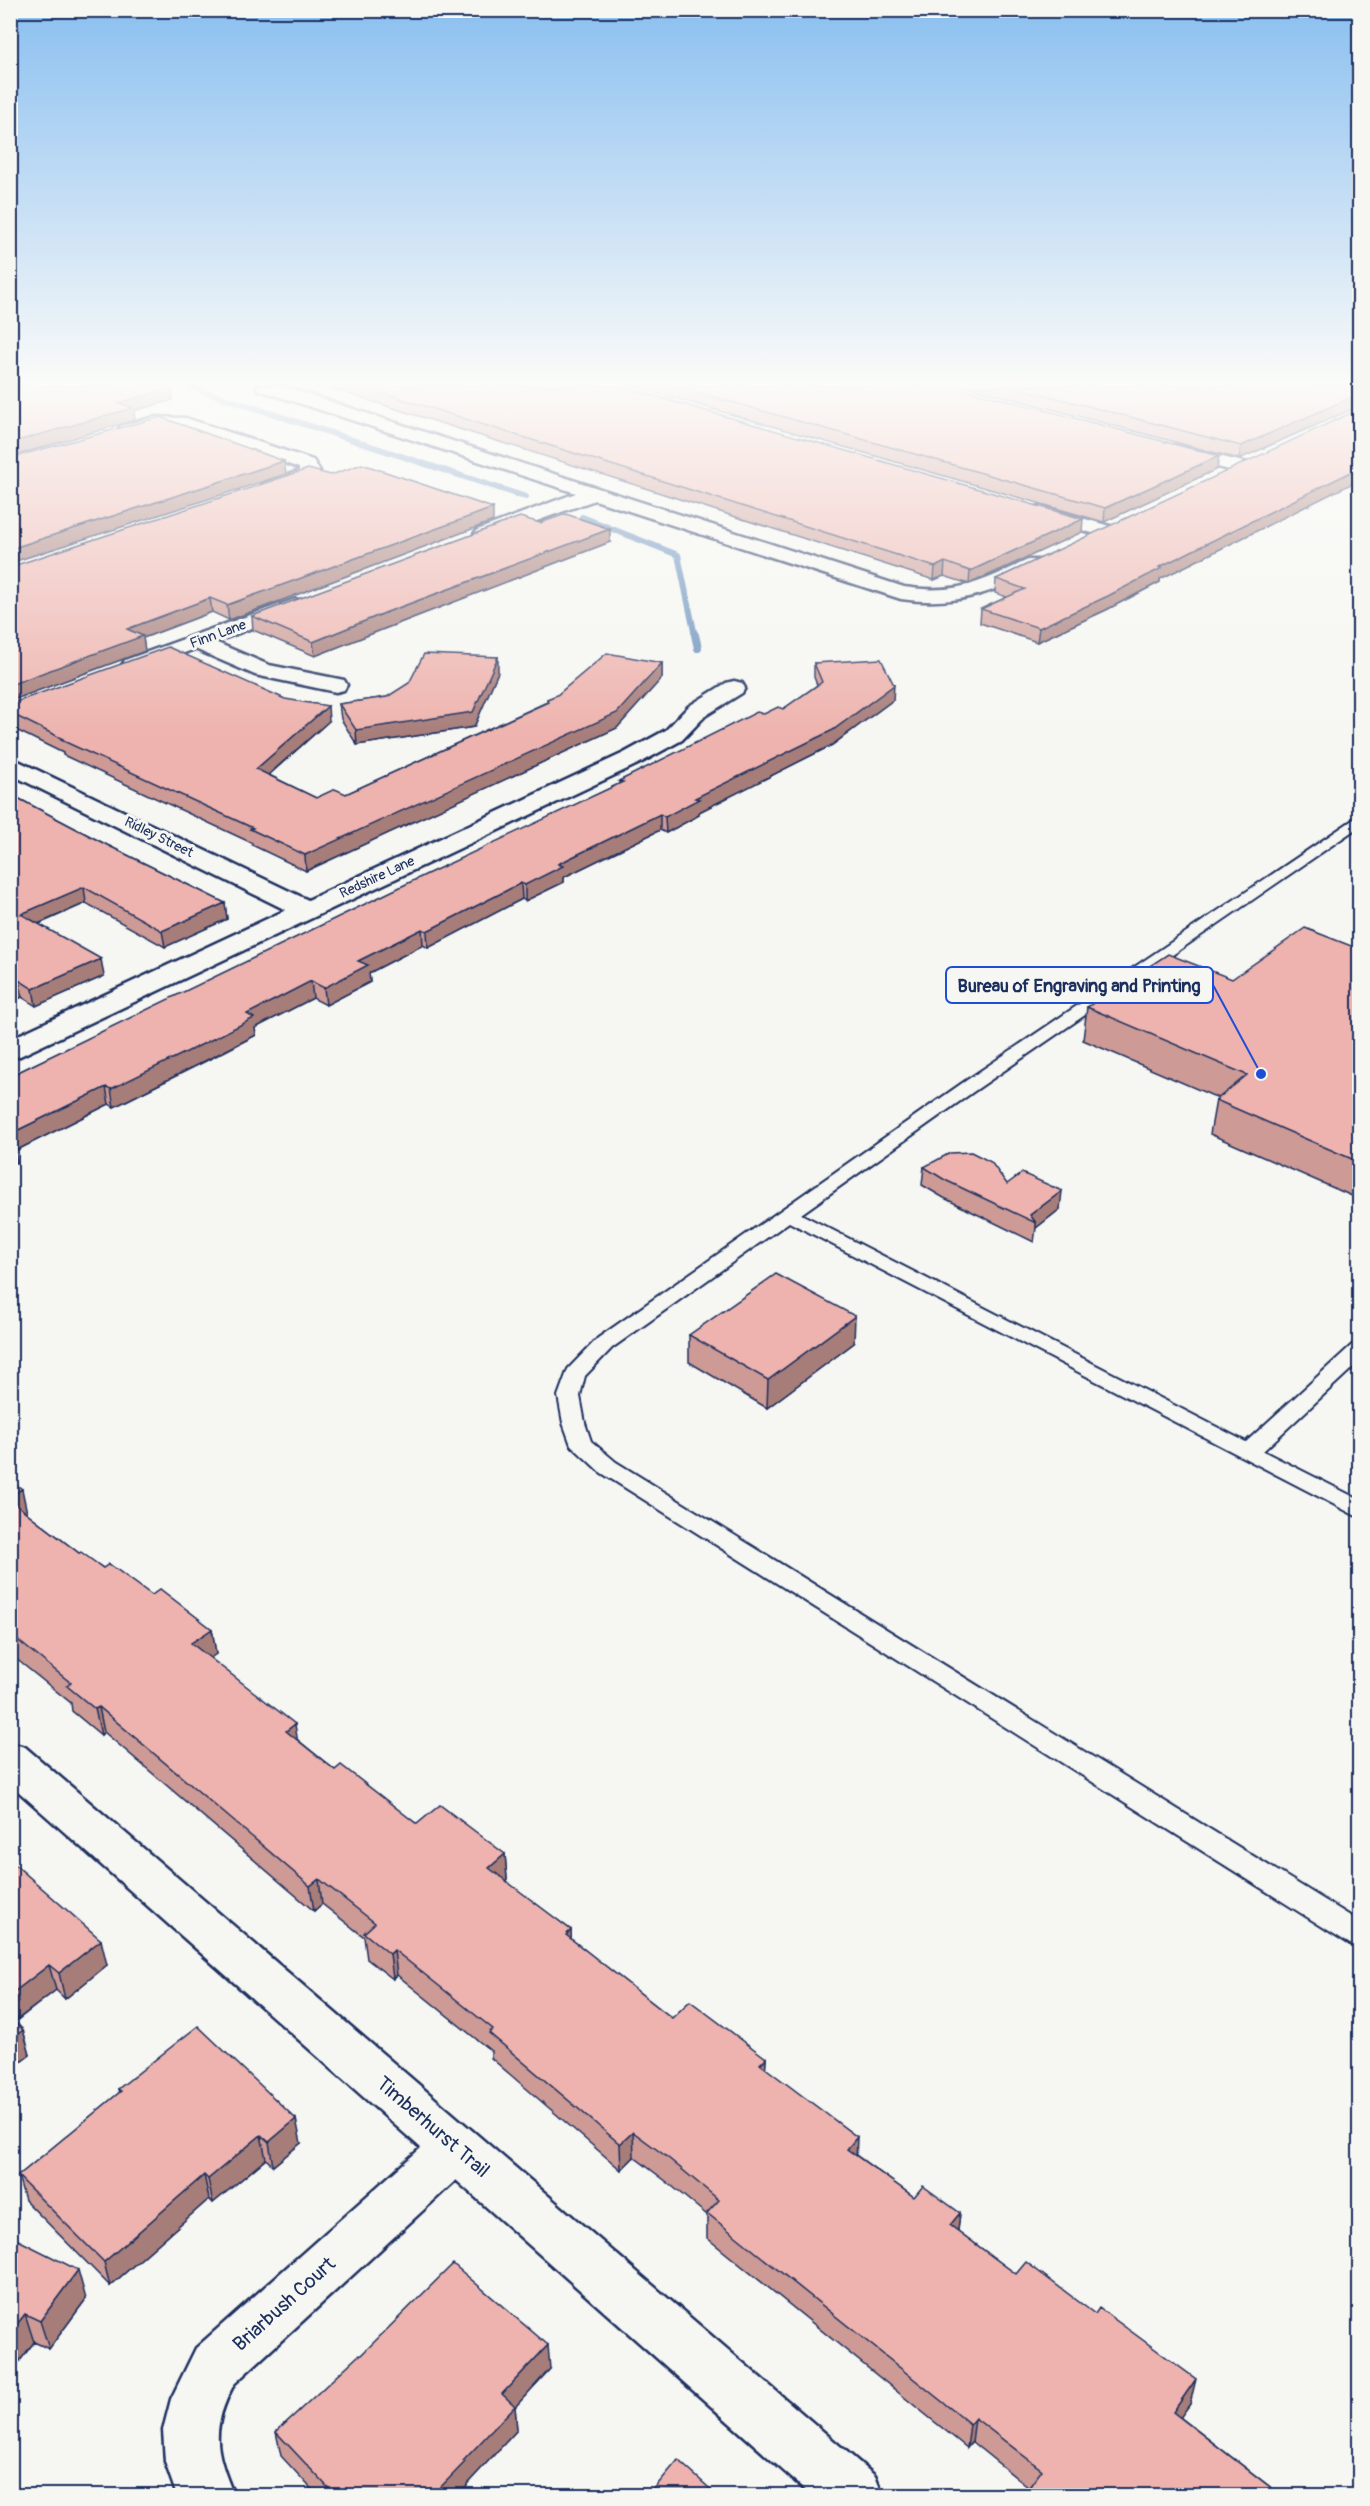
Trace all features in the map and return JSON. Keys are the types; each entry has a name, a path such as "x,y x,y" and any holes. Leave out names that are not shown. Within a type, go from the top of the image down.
{"street":[{"path":"462,543 569,503"},
{"path":"626,503 902,593 922,597 969,595 1055,555"},
{"path":"1027,508 1107,531"},
{"path":"1086,541 1127,521"},
{"name":"Finn Lane","path":"119,670 318,597"},
{"path":"196,642 263,670 336,685"},
{"name":"Redshire Lane","path":"10,1050 632,758 674,735 697,711 734,688"},
{"name":"Ridley Street","path":"10,764 307,910"},
{"name":"Timberhurst Trail","path":"17,1776 456,2148 855,2496"},
{"name":"Briarbush Court","path":"206,2496 195,2477 189,2454 191,2426 198,2395 215,2366 456,2148"}],"lane":[{"path":"1359,819 967,1088 605,1343 575,1374 569,1396 574,1423 582,1445 618,1473 1359,1936"},
{"path":"789,1215 1359,1510"},
{"path":"1248,1452 1359,1349"}],"building":[{"path":"10,503 153,503 10,549"},
{"path":"205,503 478,503 493,508 227,605 210,598 127,629 143,636 10,685 10,567"},
{"path":"732,503 1027,503 1083,519 970,571 945,562 935,567"},
{"path":"1087,503 1116,503 1105,508"},
{"path":"1158,503 1288,503 1159,567 1162,568 1108,596 1039,628 981,609 1025,589 996,579"},
{"path":"566,514 610,529 313,642 252,616 520,517 540,523"},
{"path":"168,647 285,699 328,706 256,769 316,798 335,789 346,794 548,702 547,699 557,695 607,653 662,663 617,713 305,855 250,829 253,828 61,740 63,739 10,713 10,704"},
{"path":"424,654 498,657 473,712 356,730 339,704 387,697 409,683"},
{"path":"881,659 894,685 833,730 695,798 699,799 665,817 660,814 558,864 563,866 525,885 521,883 427,931 422,929 358,961 368,965 324,988 311,981 247,1014 254,1018 207,1042 111,1089 106,1087 10,1134 10,1076 427,874 623,782 619,781 757,712 764,714 778,707 783,709 822,682 814,663"},
{"path":"10,794 225,903 162,931 84,887 21,914 101,959 33,989 19,980 15,982 10,979"},
{"path":"1305,928 1359,949 1359,1162 1216,1100 1247,1075 1087,1007 1168,954 1232,979"},
{"path":"971,1152 991,1162 1007,1184 1022,1173 1062,1191 1030,1215 1036,1223 945,1180 924,1167 950,1153"},
{"path":"776,1274 855,1316 768,1380 689,1335"},
{"path":"10,1480 22,1489 10,1496"},
{"path":"10,1500 79,1553 81,1552 103,1568 109,1564 152,1595 160,1589 212,1629 191,1643 295,1724 286,1731 335,1770 341,1765 417,1824 440,1805 505,1854 489,1868 571,1930 566,1935 672,2018 690,2001 766,2058 760,2064 857,2137 847,2149 914,2197 923,2186 960,2213 950,2225 1016,2274 1026,2262 1095,2314 1099,2308 1196,2379 1173,2412 1282,2496 1042,2496 1030,2486 1042,2470 975,2418 970,2424 707,2213 719,2200 633,2132 620,2144 489,2033 493,2029 394,1950 390,1954 364,1933 375,1923 319,1879 310,1886 99,1707 95,1709 67,1686 71,1683 10,1634"},
{"path":"10,1861 101,1940 59,1973 49,1965 10,1995"},
{"path":"10,2017 23,2030 10,2040"},
{"path":"198,2026 296,2119 269,2142 261,2135 208,2179 204,2175 104,2262 18,2176 121,2091 118,2089"},
{"path":"10,2236 78,2270 40,2321 25,2314 10,2333"},
{"path":"453,2264 548,2345 502,2394 515,2406 432,2496 336,2496 276,2432 360,2356"},
{"path":"678,2460 718,2496 648,2496"}],"waterway":[{"path":"582,517 678,555 695,636"},
{"path":"695,635 698,648"}],"place":[{"name":"Bureau of Engraving and Printing","path":"1261,1074"}]}
